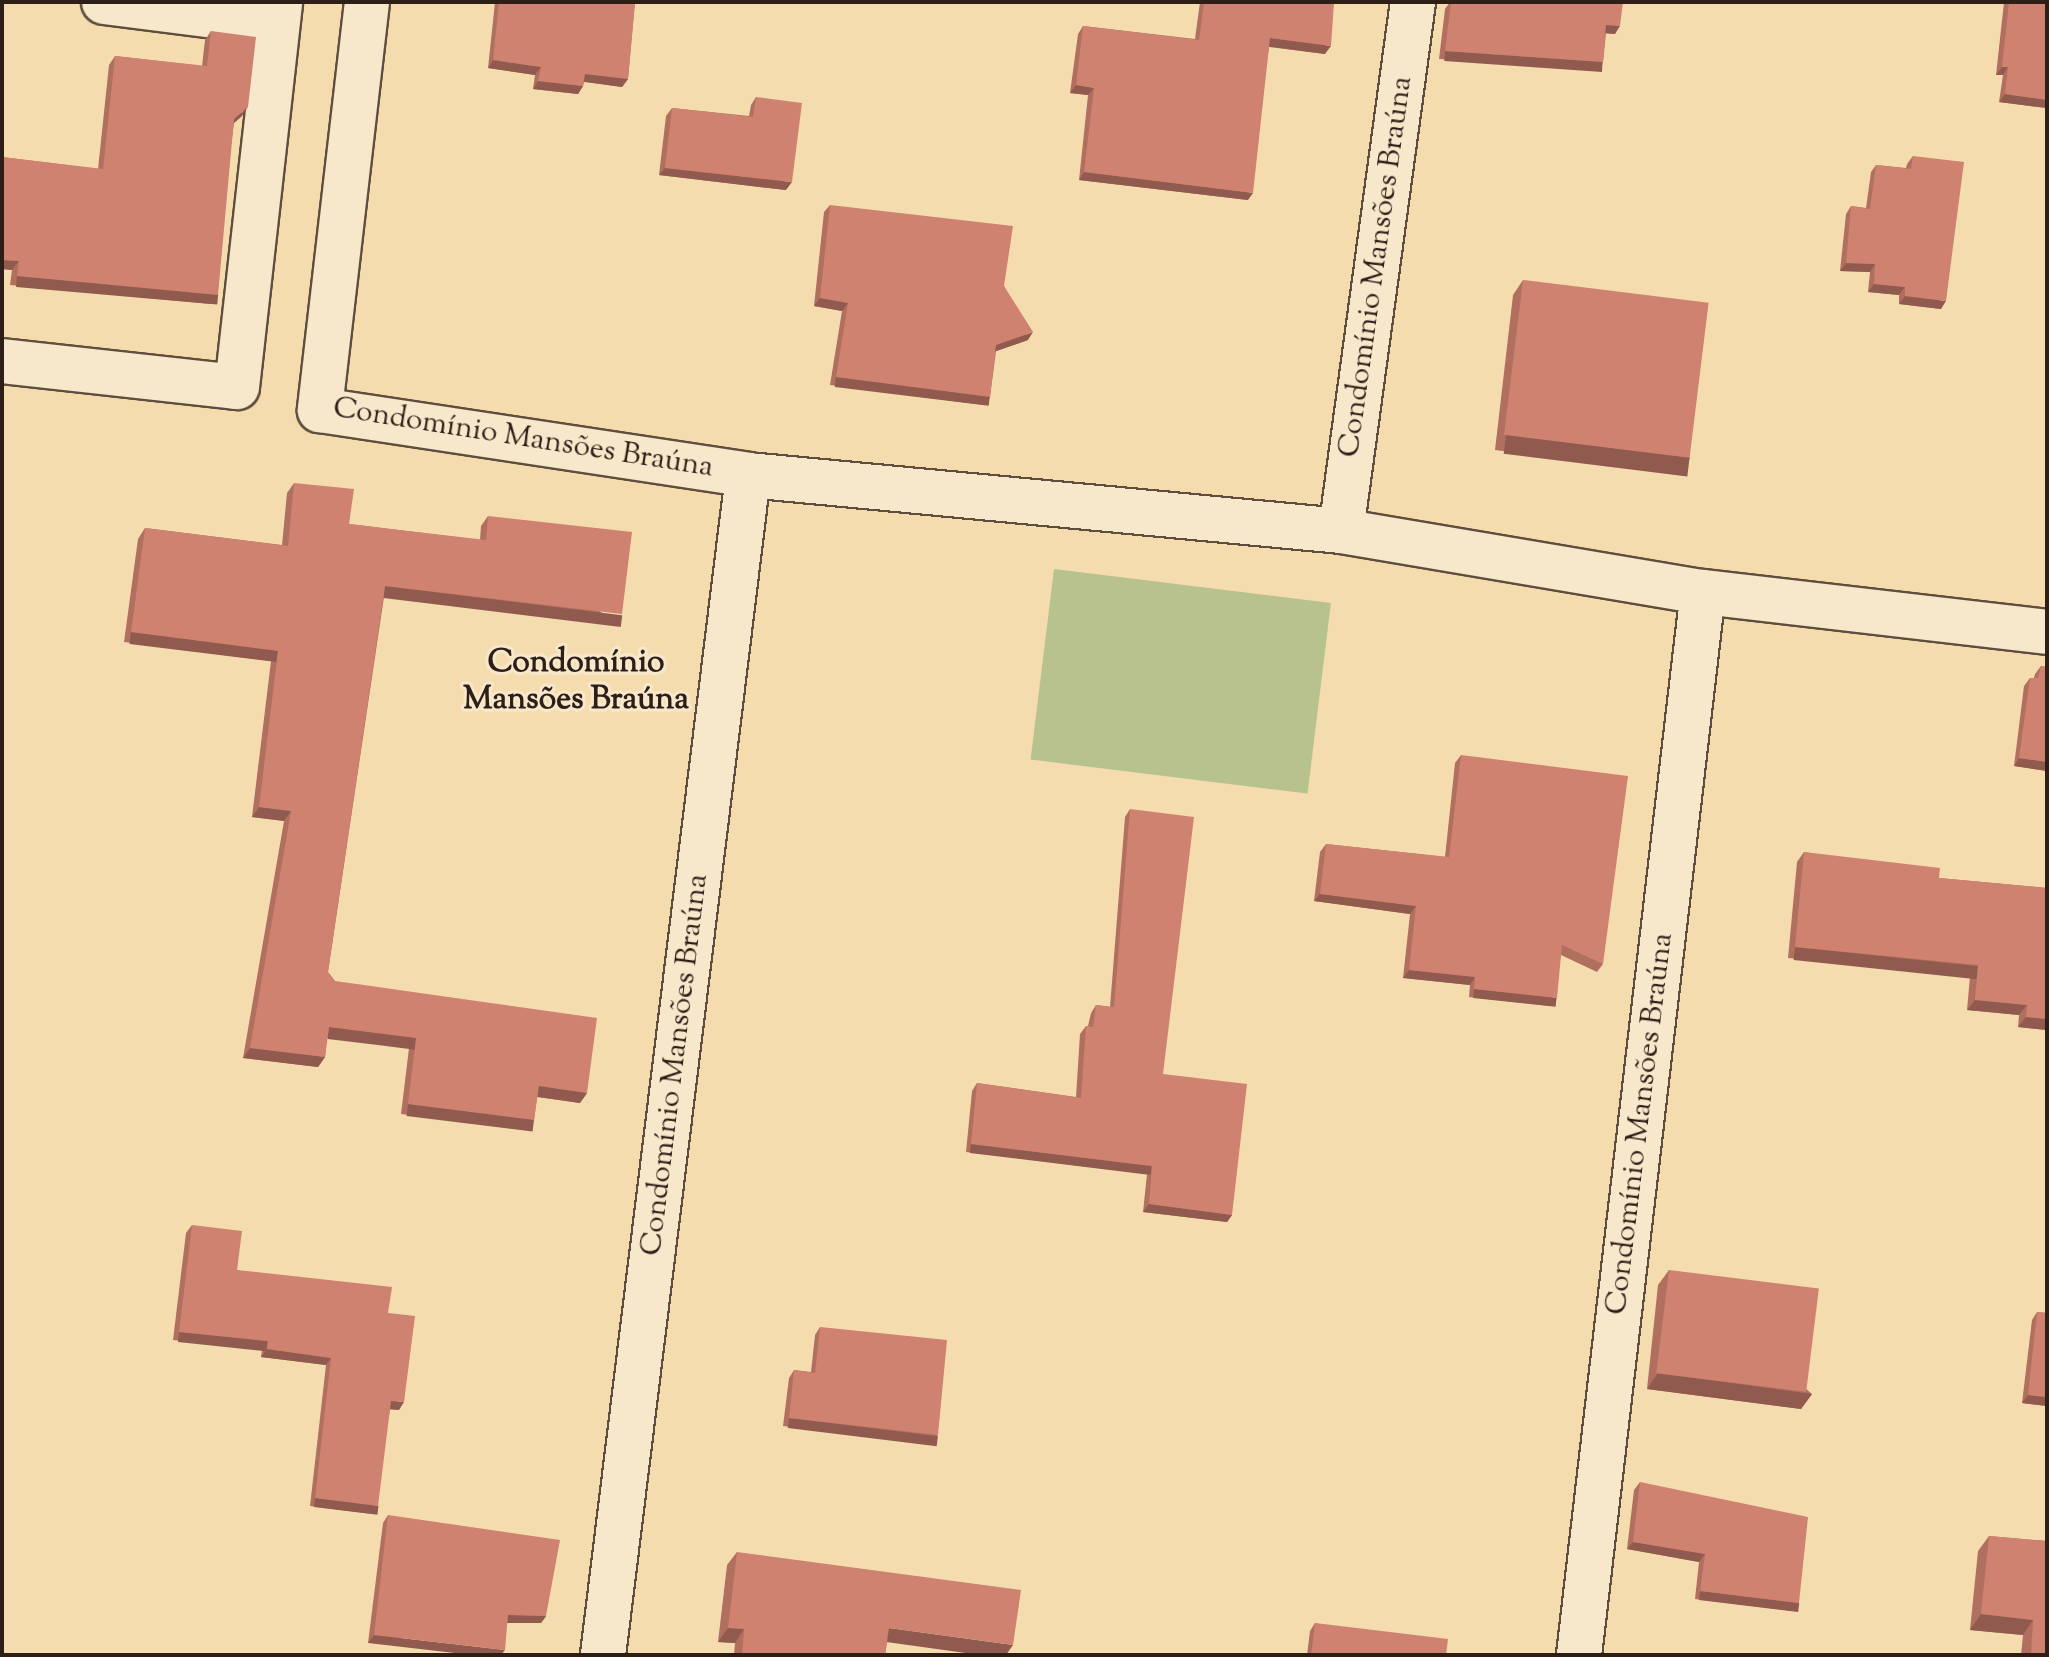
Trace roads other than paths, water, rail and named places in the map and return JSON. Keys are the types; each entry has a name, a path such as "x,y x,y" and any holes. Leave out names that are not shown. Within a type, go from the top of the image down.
{"street":[{"path":"2,361 237,387 278,13 104,2"},
{"name":"Condomínio Mansões Braúna","path":"367,2 320,410 748,475 1341,531 1703,592 2047,632"},
{"name":"Condomínio Mansões Braúna","path":"1341,531 1413,2"},
{"name":"Condomínio Mansões Braúna","path":"603,1655 748,475"},
{"name":"Condomínio Mansões Braúna","path":"1579,1655 1703,592"}],"district":[{"name":"Condomínio Mansões Braúna","path":"576,682"}]}
